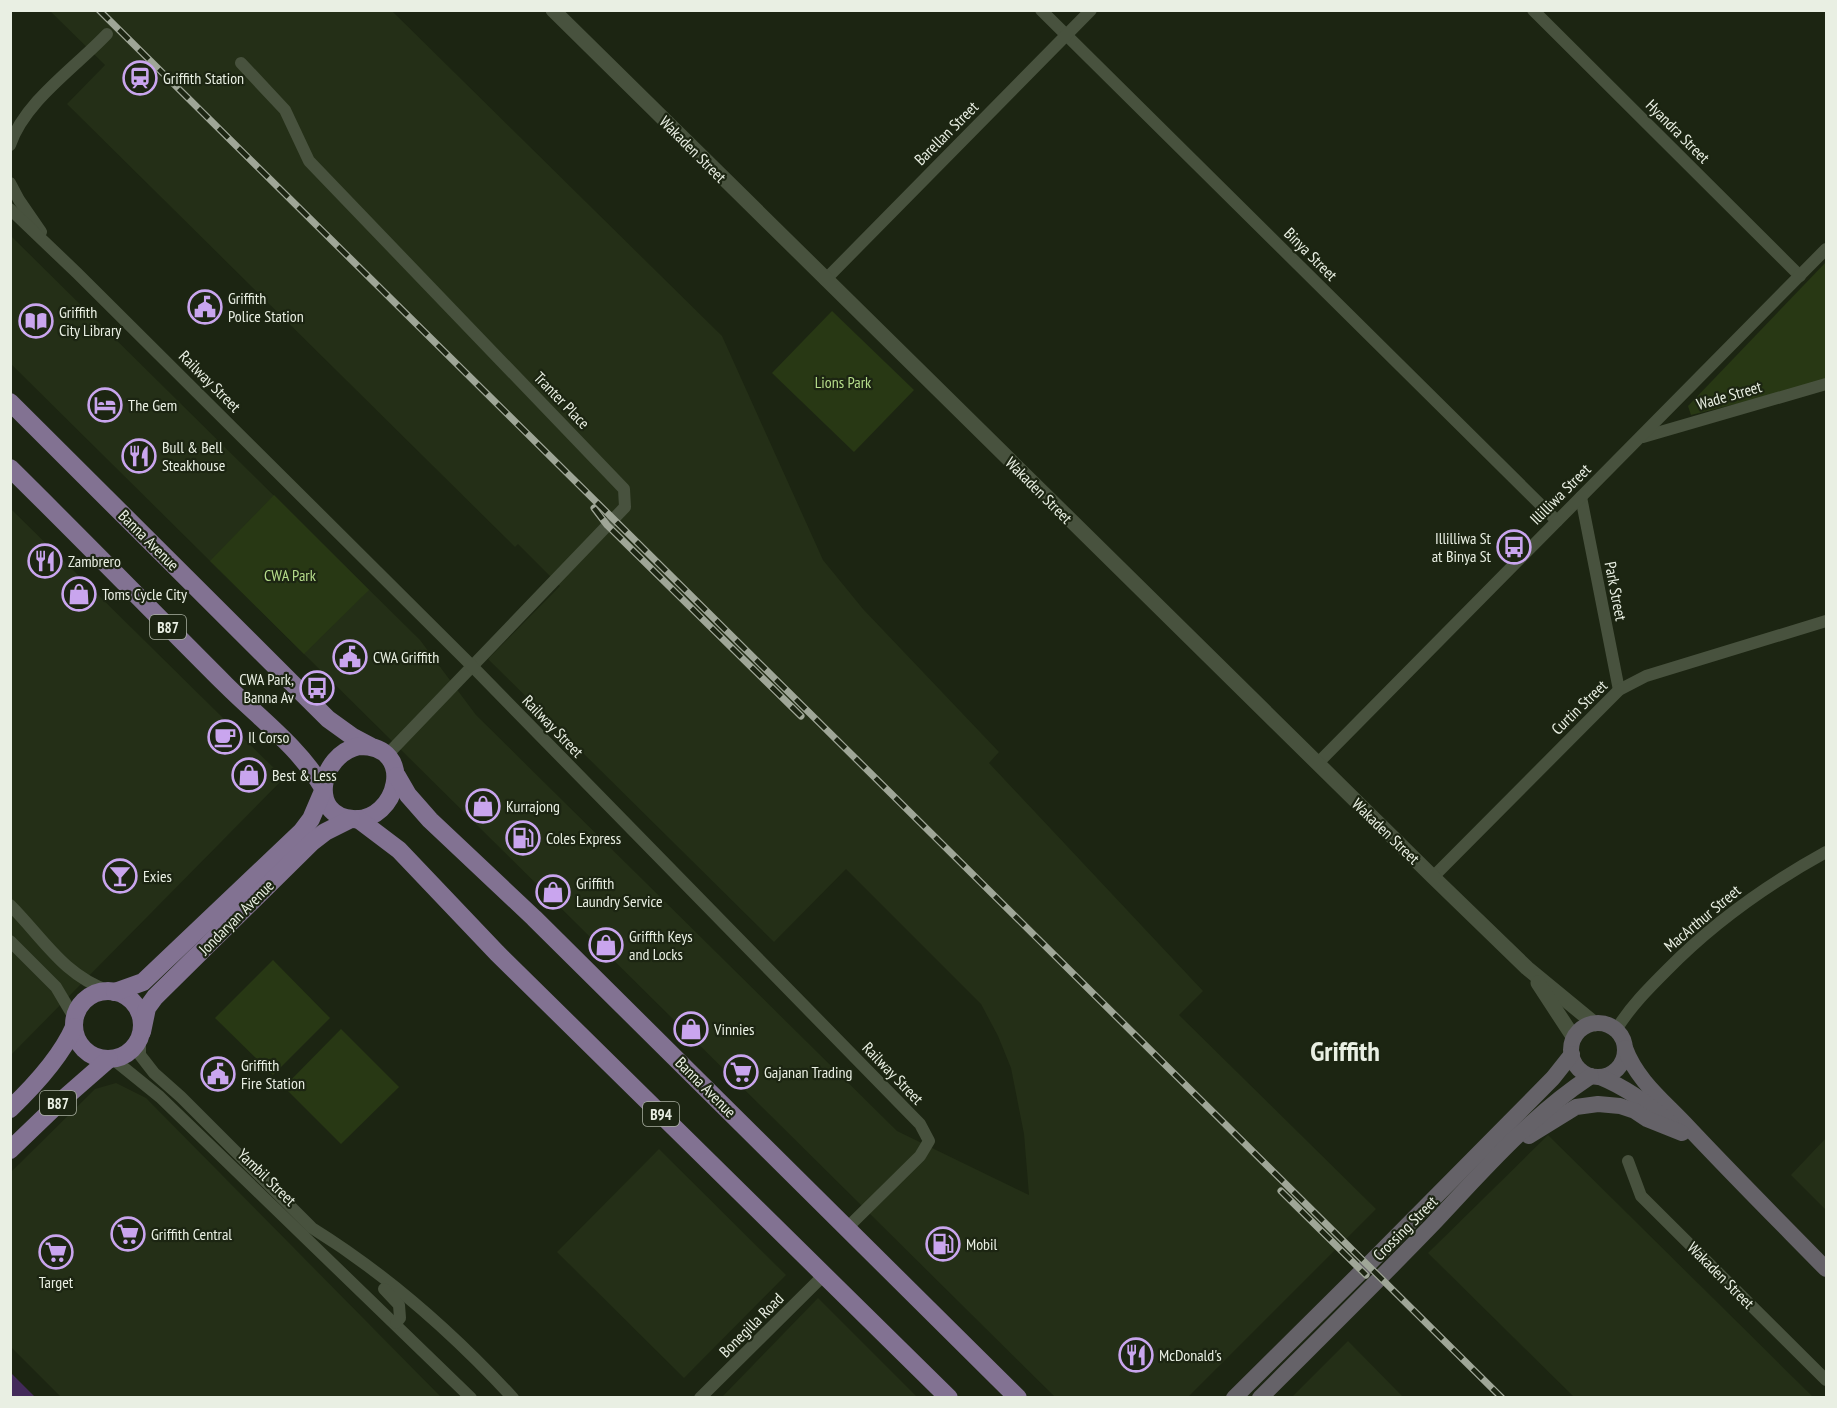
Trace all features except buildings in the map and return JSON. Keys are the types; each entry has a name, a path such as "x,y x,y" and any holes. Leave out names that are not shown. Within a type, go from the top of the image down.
{"main road":[{"name":"Banna Avenue","path":"10,402 328,719 370,746"},
{"name":"B87","path":"10,468 230,690 296,752 315,774 330,807 343,817 355,819"},
{"path":"355,819 369,816 385,804 395,786 397,776 395,768 387,755 370,746"},
{"name":"B87","path":"323,790 328,770 342,753 351,748 370,746"},
{"name":"Banna Avenue","path":"397,776 408,795 430,820 534,918 1018,1398"},
{"name":"Jondaryan Avenue","path":"112,991 143,982 302,831 311,819 323,790"},
{"name":"Jondaryan Avenue","path":"141,1035 147,1008 171,980 312,842 325,832 355,819"},
{"name":"B94","path":"355,819 399,850 497,953 949,1398"},
{"path":"112,991 129,998 139,1010 141,1035"},
{"name":"B87","path":"10,1109 69,1040 77,1011 87,999 101,992 112,991"},
{"path":"75,1023 78,1041 88,1052 111,1059"},
{"path":"1721,1163 1641,1099 1619,1085 1578,1067 1573,1046 1585,1027 1595,1024 1609,1026 1616,1030 1630,1060 1646,1084 1827,1269"},
{"name":"B87","path":"10,1150 61,1101 111,1059 132,1050 141,1035"},
{"name":"Crossing Street","path":"1234,1398 1546,1086 1573,1046"},
{"path":"1595,1076 1615,1071 1621,1064 1625,1048"},
{"name":"Crossing Street","path":"1260,1398 1553,1103 1595,1076"},
{"name":"Crossing Street","path":"1500,1154 1576,1107 1598,1104 1620,1106 1635,1111 1647,1119 1682,1133"}],"street":[{"name":"Wakaden Street","path":"553,10 1433,877 1527,968 1595,1024"},
{"name":"Binya Street","path":"1041,10 1557,521"},
{"name":"Barellan Street","path":"825,280 1091,10"},
{"name":"Hyandra Street","path":"1533,10 1800,276"},
{"path":"10,145 17,129 32,108 107,34"},
{"name":"Tranter Place","path":"241,63 285,110 309,161 624,489 625,507 387,755"},
{"path":"10,122 32,108"},
{"name":"Railway Street","path":"10,183 26,211 60,257"},
{"name":"Railway Street","path":"10,209 472,666 920,1124 929,1141 921,1156 848,1227"},
{"name":"Illilliwa Street","path":"1318,763 1827,249"},
{"name":"Wade Street","path":"1641,438 1827,384"},
{"name":"Park Street","path":"1581,497 1619,690"},
{"name":"Curtin Street","path":"1433,877 1619,690 1646,676 1827,621"},
{"name":"MacArthur Street","path":"1616,1030 1625,1015 1647,989 1715,925 1784,874 1827,852"},
{"path":"10,905 35,930 63,964 89,984 112,991"},
{"path":"10,942 56,987 75,1023"},
{"name":"Wakaden Street","path":"1527,968 1554,1005 1573,1046"},
{"name":"Yambil Street","path":"141,1035 140,1055 154,1073 312,1228 338,1244 410,1299 468,1350 513,1398"},
{"name":"Yambil Street","path":"111,1059 160,1097 471,1398"},
{"name":"Wakaden Street","path":"1628,1161 1641,1196 1827,1380"},
{"name":"Yambil Street","path":"338,1244 399,1305 400,1318 396,1323"},
{"name":"Bonegilla Road","path":"700,1398 824,1275"}],"shaded area":[{"path":"50,11 392,11 722,336 823,560 863,609 999,752 989,763 1203,991 1179,1015 1376,1209 1188,1397 1055,1397 11,364 10,235 420,640 476,715 897,1131 1029,1195 1024,1134 1011,1068 998,1036 981,1004 846,869 774,942 488,659 560,586 518,544 515,547 67,104 105,65"},
{"path":"10,508 284,778 11,1055 10,1055"},
{"name":"Griffith Central","path":"116,1083 146,1098 441,1397 61,1397 11,1347 11,1172 95,1089"},
{"path":"1548,1135 1813,1397 1574,1397 1428,1253"},
{"path":"1826,1138 1826,1210 1791,1175"},
{"path":"659,1149 786,1275 684,1378 557,1252"},
{"path":"818,1298 917,1397 722,1397"},
{"path":"1348,1341 1403,1397 1292,1397"},
{"path":"11,1373 35,1397 11,1397"}],"green space":[{"path":"1826,262 1826,382 1691,415 1688,406"},
{"name":"Lions Park","path":"832,311 914,390 854,452 772,373"},
{"name":"CWA Park","path":"274,495 369,590 304,654 210,561"},
{"path":"273,960 330,1018 273,1075 215,1018"},
{"path":"341,1029 399,1087 341,1144 284,1087"}],"railway":[{"path":"99,10 1502,1398"},
{"path":"594,508 607,525 801,716"},
{"path":"1281,1191 1366,1275"}],"place":[{"name":"Griffith Station","path":"140,78"},
{"name":"Griffith Police Station","path":"205,307"},
{"name":"Griffith City Library","path":"36,321"},
{"name":"The Gem","path":"105,405"},
{"name":"Bull & Bell Steakhouse","path":"139,456"},
{"name":"Illilliwa St at Binya St","path":"1514,547"},
{"name":"Zambrero","path":"45,561"},
{"name":"Toms Cycle City","path":"79,594"},
{"name":"CWA Griffith","path":"350,657"},
{"name":"CWA Park, Banna Av","path":"317,688"},
{"name":"Il Corso","path":"225,737"},
{"name":"Best & Less","path":"249,775"},
{"name":"Kurrajong","path":"483,806"},
{"name":"Coles Express","path":"523,838"},
{"name":"Exies","path":"120,876"},
{"name":"Griffith Laundry Service","path":"553,892"},
{"name":"Griffth Keys and Locks","path":"606,945"},
{"name":"Vinnies","path":"691,1029"},
{"name":"Gajanan Trading","path":"741,1072"},
{"name":"Griffith Fire Station","path":"218,1074"},
{"name":"Griffith Central","path":"128,1234"},
{"name":"Mobil","path":"943,1244"},
{"name":"Target","path":"56,1252"},
{"name":"McDonald's","path":"1136,1355"}],"district":[{"name":"Griffith","path":"1345,1050"}]}
